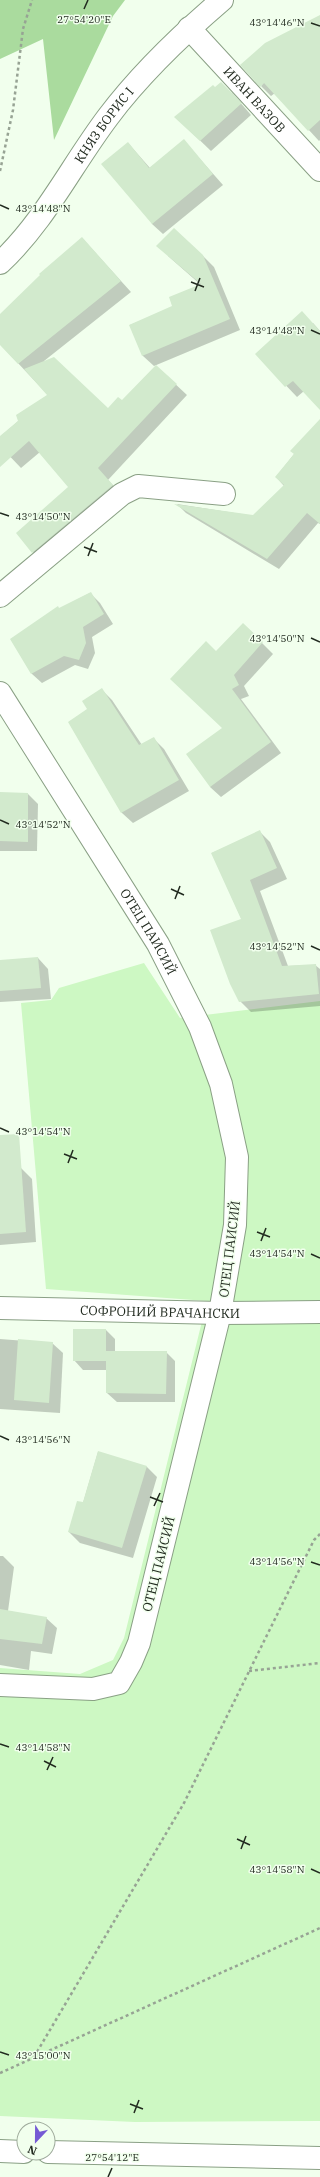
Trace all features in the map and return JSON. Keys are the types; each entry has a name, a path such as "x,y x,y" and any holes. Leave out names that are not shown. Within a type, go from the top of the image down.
{"street":[{"name":"КНЯЗ БОРИС I","path":"0,263 14,250 56,197 107,117 149,67 189,28 222,0"},
{"name":"ИВАН ВАЗОВ","path":"189,28 320,170"},
{"path":"0,596 122,494 138,486 224,494"},
{"name":"ОТЕЦ ПАИСИЙ","path":"0,693 158,944 200,1027 221,1084 237,1157 234,1225 220,1313 139,1643 131,1662 119,1683 93,1689 0,1685"},
{"name":"СОФРОНИЙ ВРАЧАНСКИ","path":"0,1308 220,1313 320,1312"},
{"path":"0,2151 16,2152"},
{"path":"56,2152 320,2158"}],"path":[{"path":"0,171 14,110 23,29 32,0"},
{"path":"34,2057 184,1803 314,1540 320,1534"},
{"path":"249,1671 320,1663"},
{"path":"0,2073 320,1928"}],"green space":[{"path":"0,0 125,0 113,16 54,140 43,39 0,59"},
{"path":"144,963 180,1018 320,1001 320,2121 135,2122 0,2116 0,1668 80,1674 113,1660 124,1638 207,1301 46,1289 21,1003 51,1000 59,988"}],"building":[{"path":"320,15 320,120 308,131 264,83 260,87 240,65 265,43"},
{"path":"221,82 242,103 200,141 174,117 213,85 215,87"},
{"path":"184,139 213,174 152,224 101,164 128,142 149,168"},
{"path":"174,228 203,255 230,319 142,356 129,325 172,306 169,297 201,284 156,246"},
{"path":"82,237 121,281 18,364 0,345 0,314 40,275 39,274"},
{"path":"302,311 320,331 320,410 293,381 285,387 255,354"},
{"path":"54,357 108,408 118,397 122,400 156,365 177,384 98,468 113,485 32,553 16,533 68,487 29,441 0,467 0,436 18,421 16,415 47,395 24,369"},
{"path":"320,419 320,524 307,513 267,559 174,504 253,515 284,485 275,477 294,454 290,451"},
{"path":"91,592 104,614 83,627 86,643 79,660 64,656 31,674 10,639 58,606 59,608"},
{"path":"243,623 263,642 234,675 239,685 232,689 271,742 210,787 186,754 222,728 170,679 206,641 216,651"},
{"path":"102,688 139,745 154,737 179,780 121,813 68,722 87,709 82,701"},
{"path":"0,792 28,793 28,842 0,841"},
{"path":"260,830 277,868 250,880 282,966 316,964 319,994 239,1002 230,984 210,930 241,919 211,853"},
{"path":"38,957 41,988 0,991 0,960"},
{"path":"19,1134 26,1232 0,1234 0,1135"},
{"path":"73,1329 106,1329 106,1351 167,1351 166,1394 106,1393 106,1361 73,1361"},
{"path":"18,1339 53,1342 49,1403 14,1400"},
{"path":"98,1451 147,1466 122,1548 68,1532 77,1501 83,1502"},
{"path":"0,1609 47,1617 42,1644 0,1639"}]}
